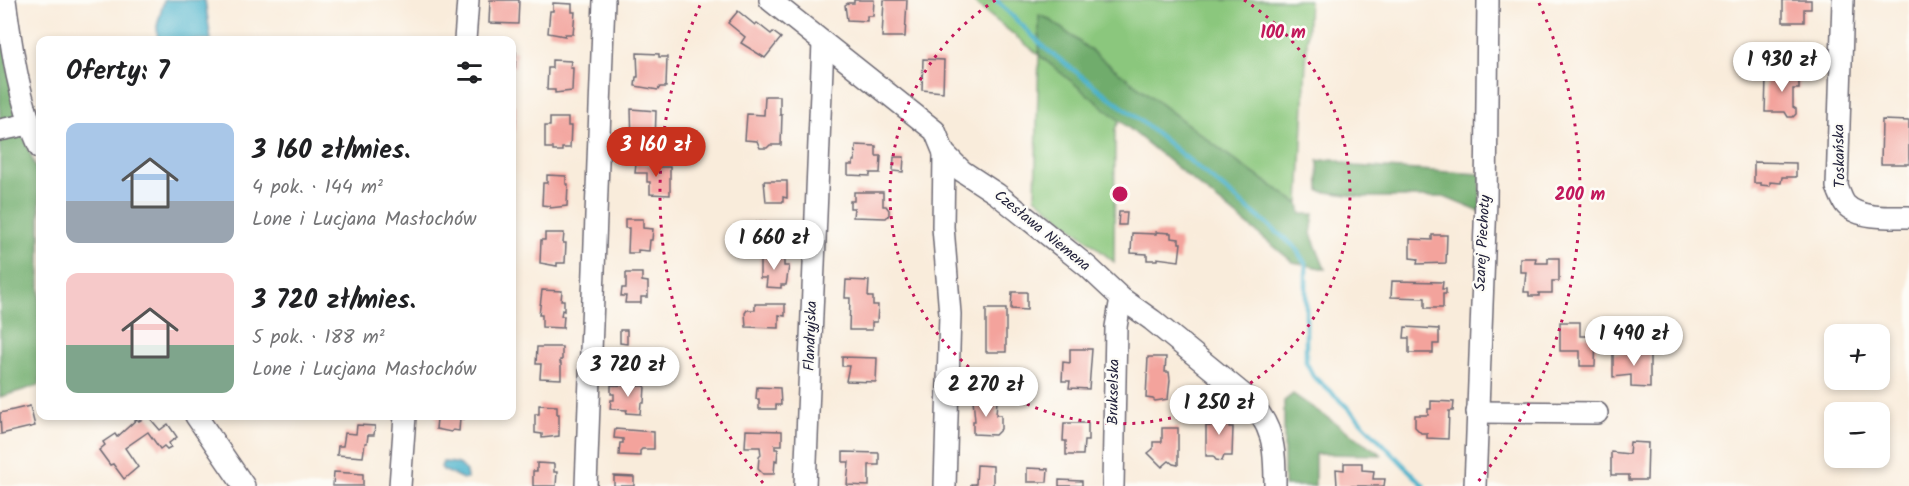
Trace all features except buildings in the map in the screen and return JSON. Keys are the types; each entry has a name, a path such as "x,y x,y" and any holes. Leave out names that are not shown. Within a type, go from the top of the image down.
{"street":[{"path":"5,0 15,67 29,124 36,139"},
{"path":"465,36 468,0"},
{"path":"586,486 604,0"},
{"name":"Czesława Niemena","path":"770,0 935,131 944,153 962,171 997,194 1254,405 1270,431 1275,452 1275,486"},
{"name":"Szarej Piechoty","path":"1475,486 1486,201 1488,0"},
{"name":"Toskańska","path":"1843,0 1837,188 1846,206 1876,217 1909,217"},
{"name":"Flandryjska","path":"806,486 823,43"},
{"path":"0,130 29,124"},
{"path":"944,153 943,227 950,314 945,486"},
{"name":"Brukselska","path":"1113,486 1115,333 1121,298"},
{"path":"1477,412 1597,413"},
{"path":"199,420 244,486"},
{"path":"400,486 405,420"}],"green space":[{"path":"971,0 1309,0 1299,204 1241,165 1049,19 1039,55"},
{"path":"0,13 14,109 36,169 36,386 0,397"},
{"path":"1039,15 1049,19 1241,165 1299,204 1301,214 1314,214 1311,234 1325,269 1293,262 1039,55"},
{"path":"1039,55 1120,120 1115,129 1114,262 1035,197"},
{"path":"1333,159 1354,166 1481,174 1480,212 1444,197 1362,197 1319,191 1318,161"},
{"path":"1293,394 1382,455 1315,454 1315,486 1284,486 1284,401"}],"water":[{"path":"164,0 205,0 210,36 158,36 157,26"},
{"path":"443,462 463,467 467,479 443,470 441,467"}],"waterway":[{"path":"996,0 1046,49 1146,125 1295,247 1306,265 1306,362 1313,376 1346,406 1424,486"}]}
